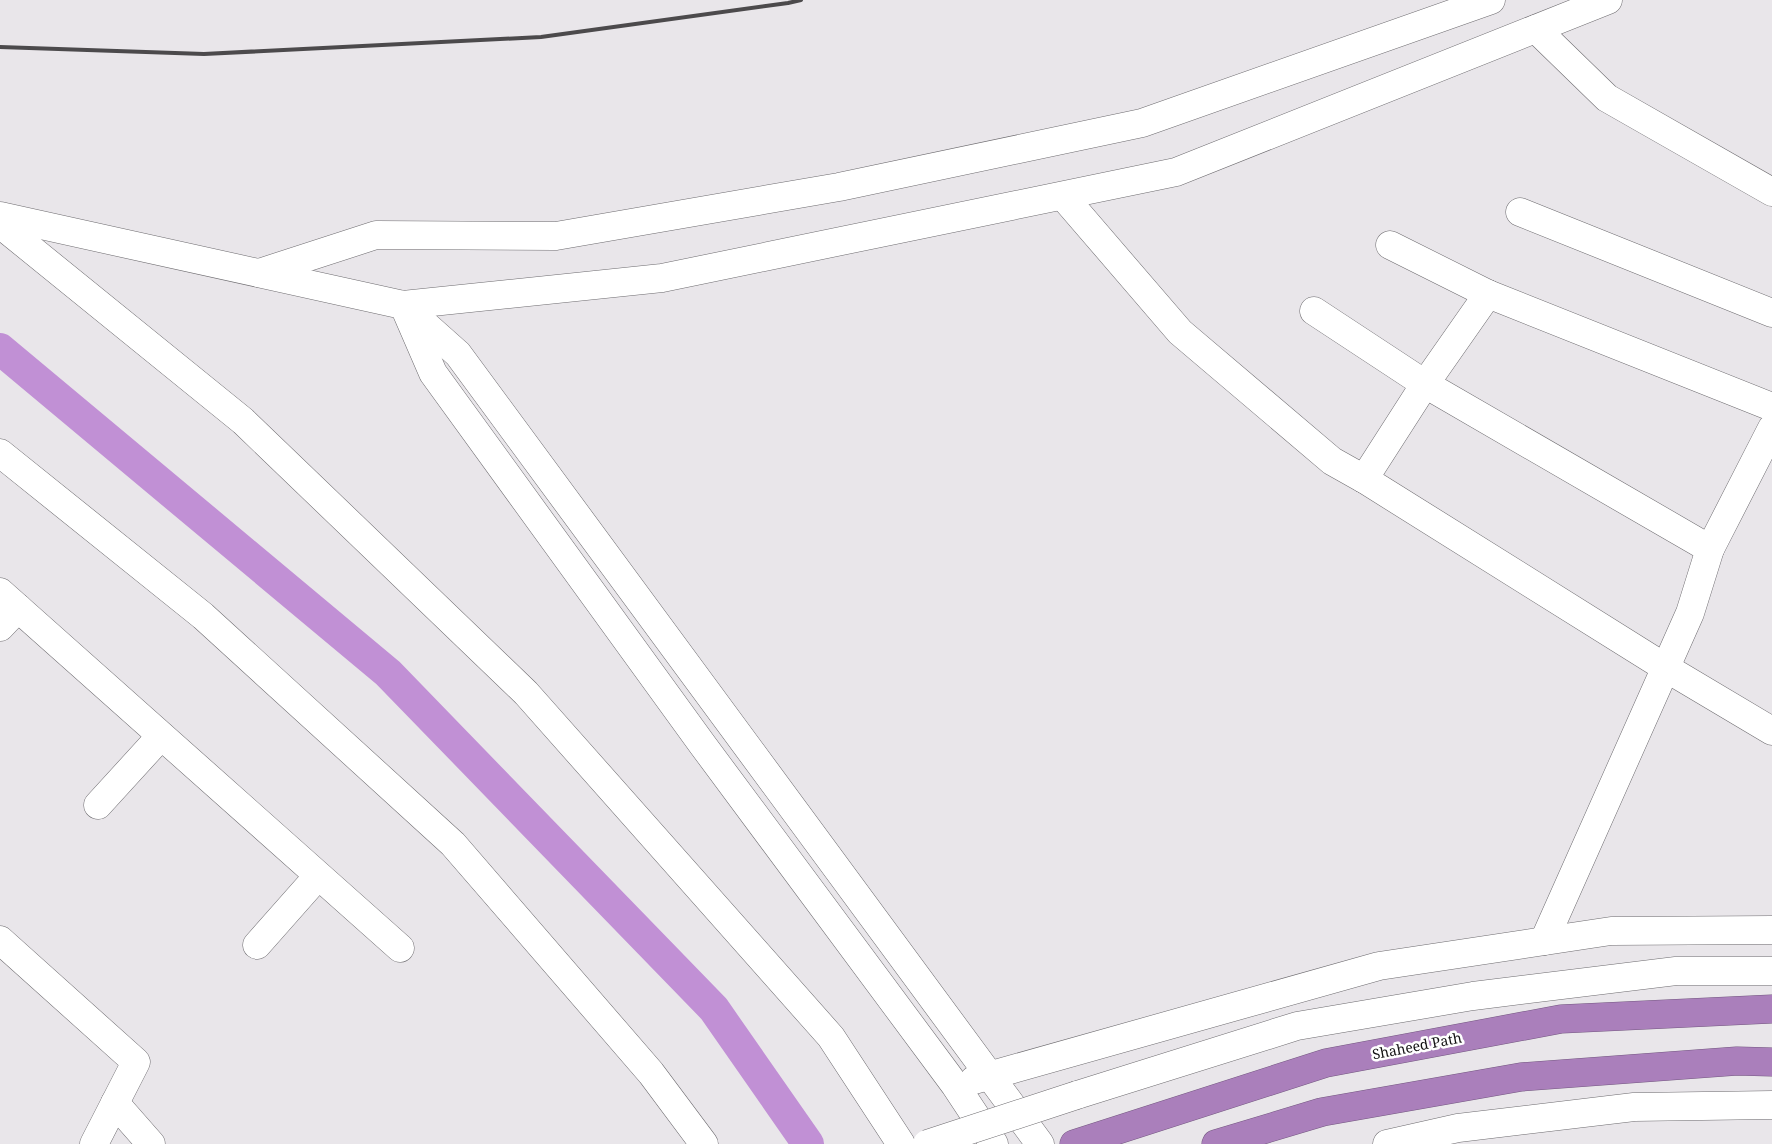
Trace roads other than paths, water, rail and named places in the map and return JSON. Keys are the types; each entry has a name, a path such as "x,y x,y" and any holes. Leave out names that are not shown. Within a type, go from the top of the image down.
{"highway":[{"name":"Shaheed Path","path":"1074,1144 1326,1063 1560,1019 1772,1009"},
{"path":"1216,1144 1322,1112 1522,1078 1737,1061 1772,1062"}],"street":[{"path":"257,273 376,235 556,236 838,187 1142,123 1491,0"},
{"path":"0,216 403,305 662,278 1176,172 1608,0"},
{"path":"1536,29 1607,98 1772,192"},
{"path":"1063,196 1180,332 1332,461 1364,479 1666,668 1772,731"},
{"path":"1520,212 1772,313"},
{"path":"0,224 244,421 526,693 830,1037 901,1144"},
{"path":"1390,245 1488,294 1772,408"},
{"path":"1364,479 1425,384 1488,294"},
{"path":"403,305 458,354 1040,1144"},
{"path":"403,305 433,373 702,744 955,1085 994,1144"},
{"path":"1314,311 1425,384 1710,549"},
{"path":"1544,941 1690,613 1710,549 1772,428"},
{"path":"0,453 203,616 453,844 651,1073 704,1144"},
{"path":"6,609 161,736 400,948"},
{"path":"98,805 161,736"},
{"path":"257,945 318,876"},
{"path":"955,1085 1379,966 1611,931 1772,930"},
{"path":"0,940 136,1062 94,1144"},
{"path":"927,1144 1297,1026 1473,996 1676,971 1772,971"},
{"path":"115,1103 151,1144"},
{"path":"1387,1144 1458,1128 1634,1107 1772,1105"}],"waterway":[{"path":"0,349 388,673 714,1009 808,1144"}],"railway":[{"path":"0,47 204,54 541,37 801,0"}]}
